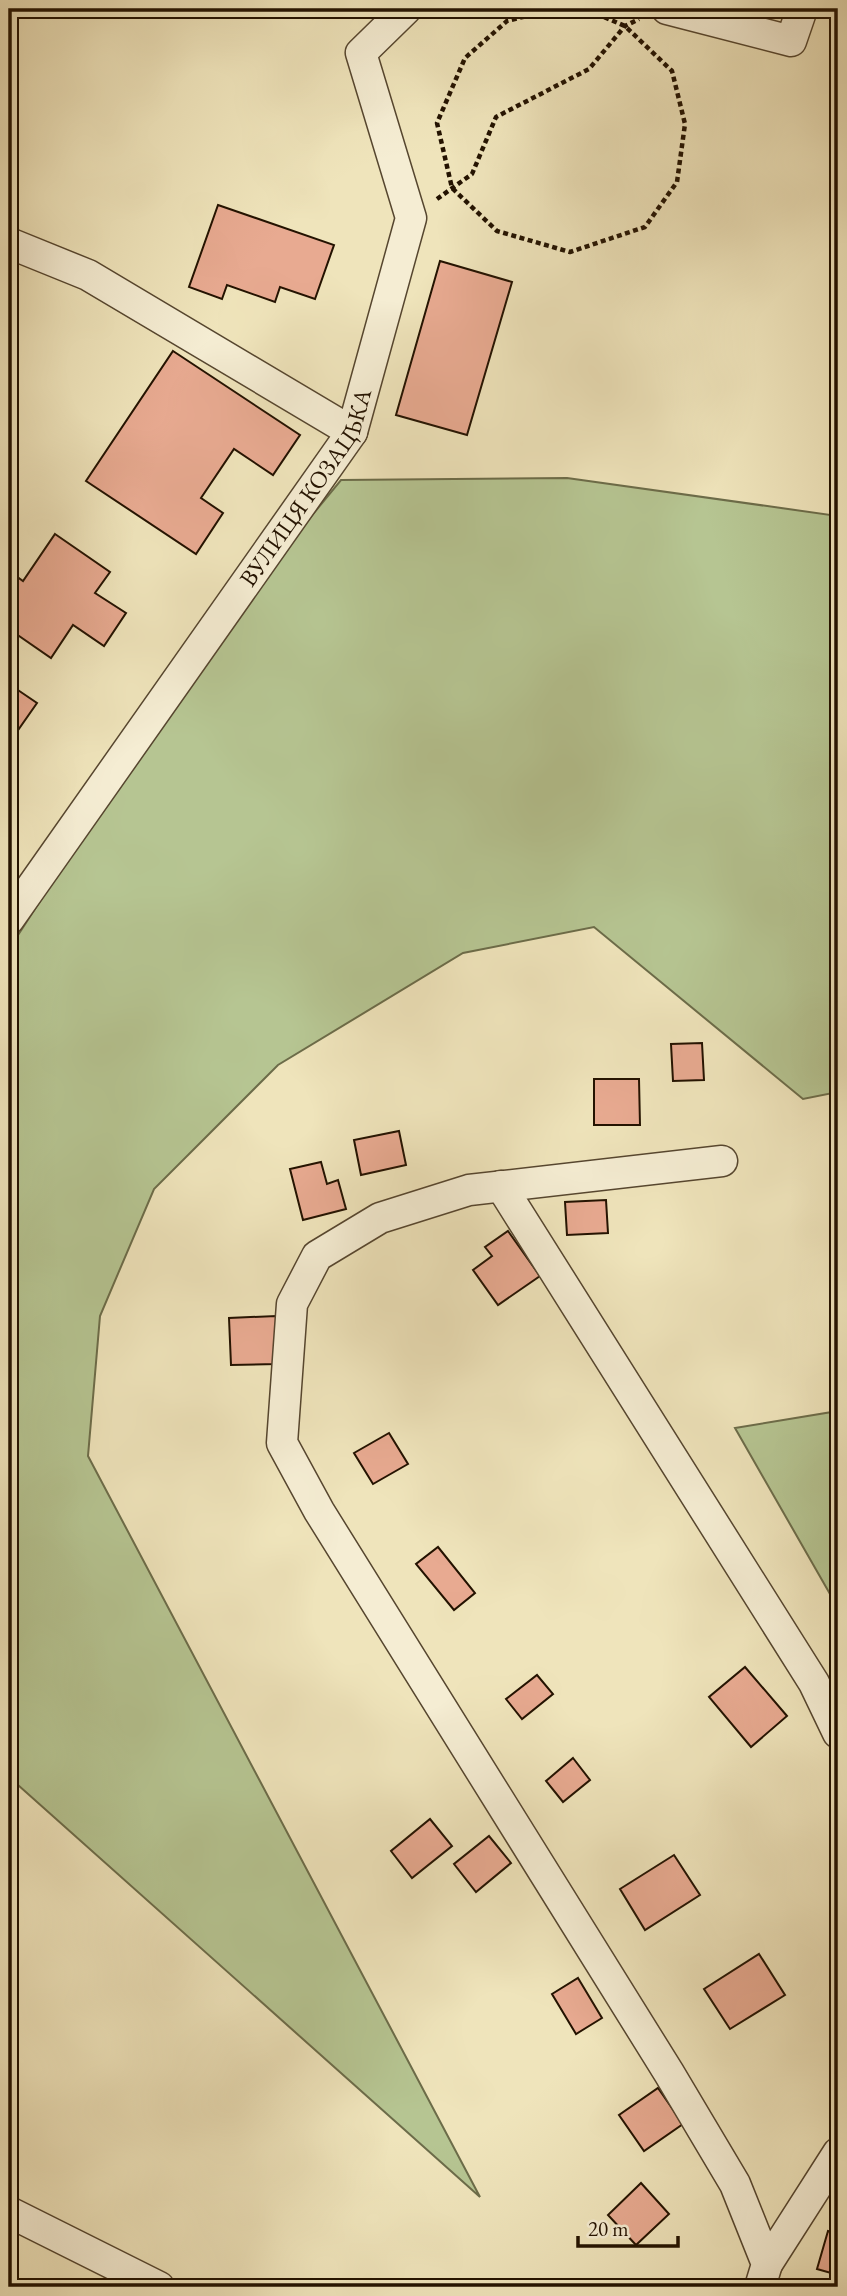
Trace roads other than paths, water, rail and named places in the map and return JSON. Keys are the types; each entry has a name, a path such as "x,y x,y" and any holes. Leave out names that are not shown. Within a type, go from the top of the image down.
{"street":[{"name":"ВУЛИЦЯ КОЗАЦЬКА","path":"9,919 352,432 411,218 362,54 406,9"},
{"path":"658,12 791,41 802,9"},
{"path":"9,243 88,275 352,432"},
{"path":"722,1161 469,1190 380,1218 317,1256 292,1304 282,1443 319,1511 669,2073 735,2184 764,2276"},
{"path":"501,1186 814,1683 838,1733"},
{"path":"764,2276 838,2153"},
{"path":"9,2212 159,2287"}]}
